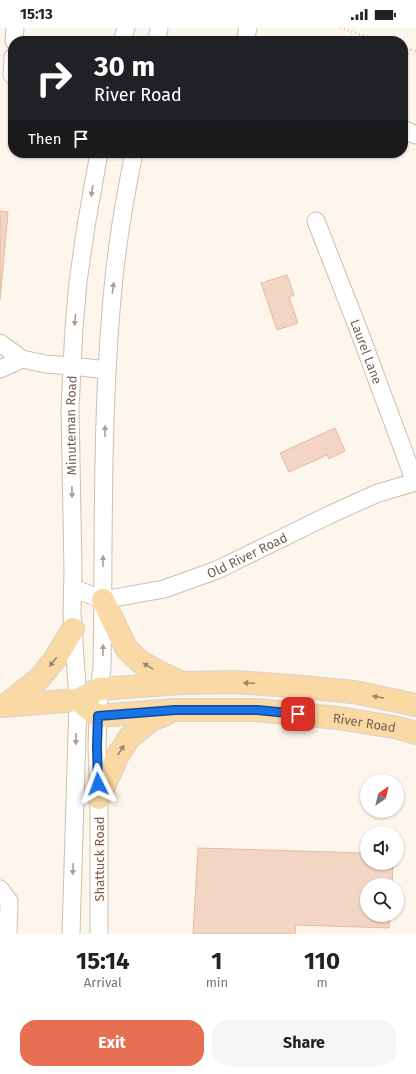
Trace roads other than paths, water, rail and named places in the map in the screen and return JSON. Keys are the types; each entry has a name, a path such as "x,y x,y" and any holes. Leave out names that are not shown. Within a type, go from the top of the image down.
{"main road":[{"path":"103,600 126,648 139,661 158,672 183,683"},
{"path":"3,706 40,678 55,659 73,629"},
{"name":"River Road","path":"3,706 78,700 100,689 183,683 235,682 354,692 416,705"},
{"path":"78,700 98,716"},
{"path":"99,798 118,755 129,738 151,720 175,710"},
{"name":"River Road","path":"98,716 175,710 257,710 338,718 416,733"}],"street":[{"name":"Minuteman Road","path":"78,700 73,629 70,408 78,282 98,158"},
{"path":"100,689 102,668 104,468 107,370 112,298 118,243 133,158"},
{"name":"Laurel Lane","path":"316,221 416,482"},
{"path":"0,343 22,359 45,364 107,370"},
{"path":"0,369 22,359"},
{"name":"Old River Road","path":"103,600 164,589 217,570 371,496 416,482"},
{"path":"73,588 103,600"},
{"name":"Shattuck Road","path":"99,934 99,798 97,746 100,689"},
{"name":"Shattuck Road","path":"71,934 78,700"},
{"path":"0,889 9,901 8,934"}]}
